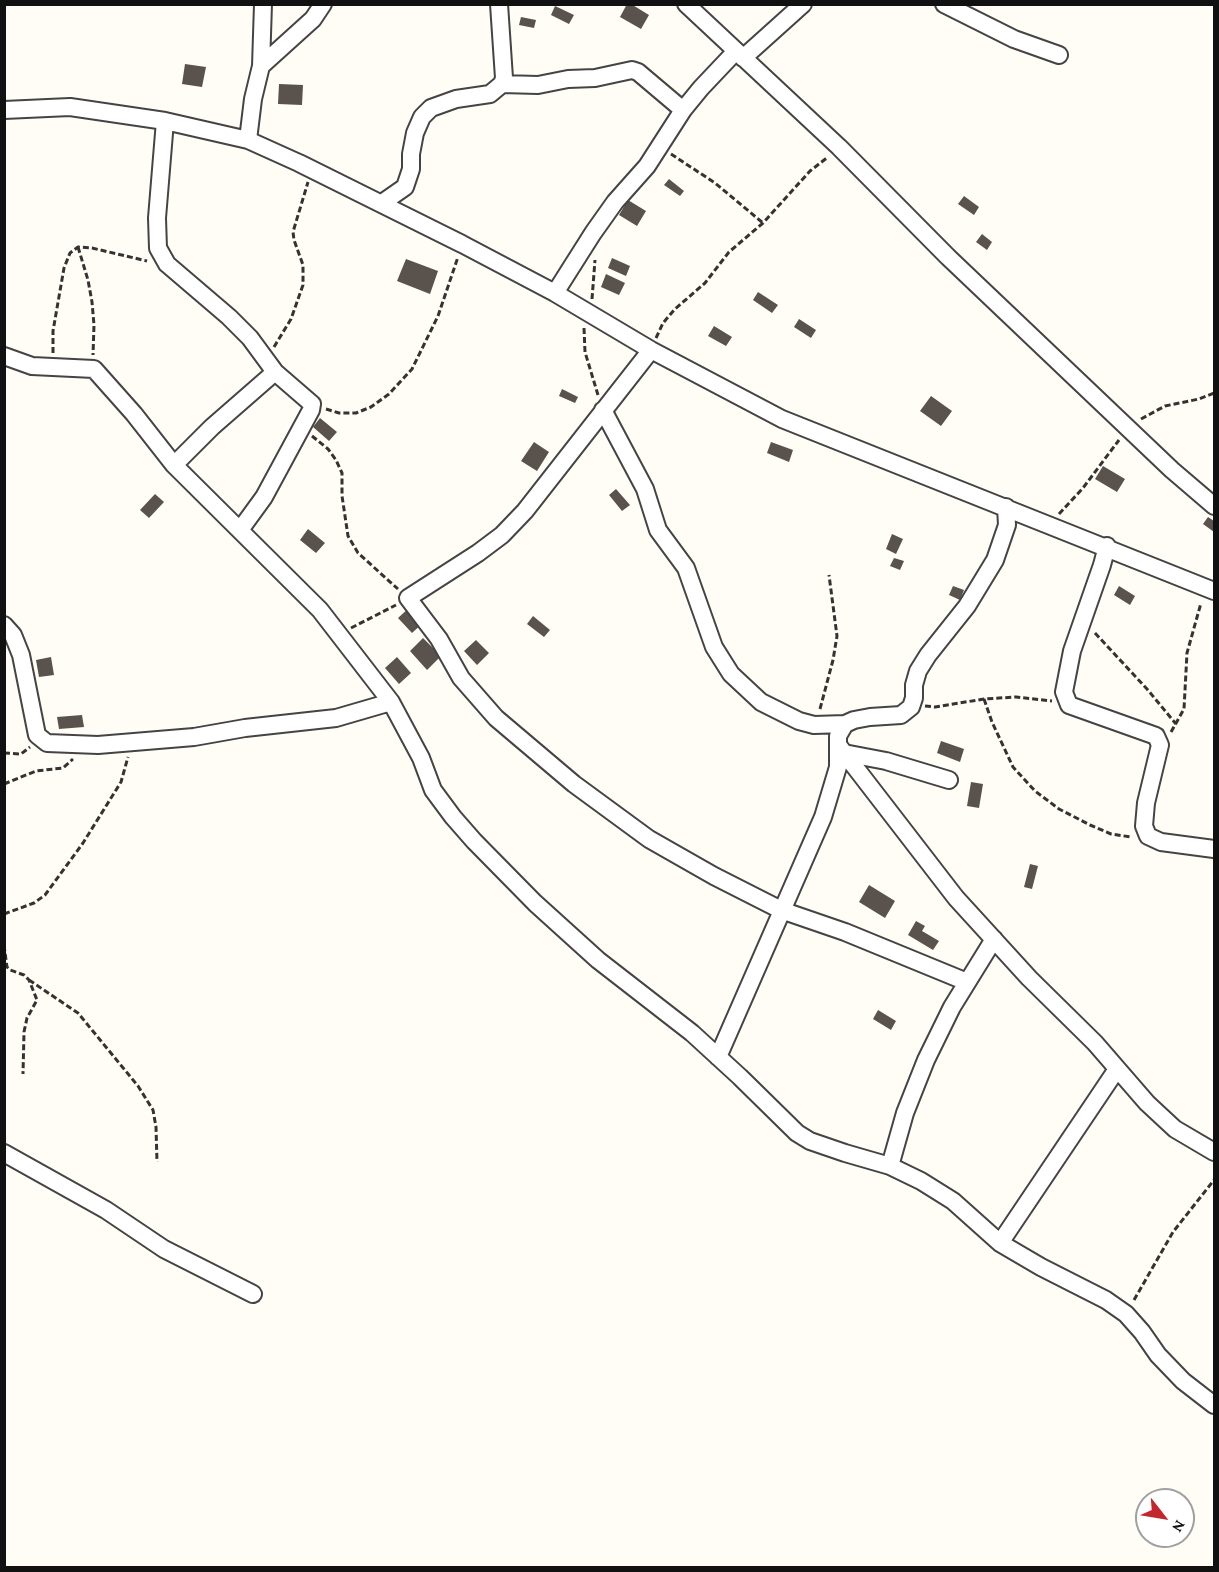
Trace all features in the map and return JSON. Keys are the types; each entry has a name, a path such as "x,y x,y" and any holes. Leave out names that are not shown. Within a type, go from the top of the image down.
{"street":[{"path":"248,140 253,99 261,66 262,4"},
{"path":"261,66 313,19 323,4"},
{"path":"382,203 405,187 410,178 415,133 422,117 431,108 456,99 490,94 502,84 504,78 499,4"},
{"path":"686,4 839,147 948,257 1172,470 1215,506"},
{"path":"555,293 615,202 660,147 683,110 701,88 802,4"},
{"path":"944,4 1014,39 1059,55"},
{"path":"502,84 538,85 568,79 595,78 632,70 649,81 683,110"},
{"path":"4,110 70,107 165,121 248,140 462,243 555,293 651,350 782,419 869,455 1107,546 1210,589"},
{"path":"165,121 157,218 158,248 167,264 236,324 250,338 275,372 312,404 302,428 264,497 240,530"},
{"path":"651,350 525,511 501,535 478,553 408,598 439,639 461,678 496,718 574,784 649,839 781,910 845,932 967,982"},
{"path":"4,356 32,366 94,369 134,414 174,465 320,610 391,702 421,758 433,790 474,841 535,903 598,960 692,1033 797,1133 810,1141 845,1154 890,1166 921,1180 953,1201 1000,1243 1041,1268 1106,1300 1126,1314 1158,1355 1184,1381 1215,1405"},
{"path":"174,465 212,427 275,372"},
{"path":"603,410 645,489 658,530 686,568 714,647 731,674 760,702 799,721 814,725 845,724 870,717 902,715 911,707 918,671 927,655 967,606 995,560 1006,525 1006,507"},
{"path":"1107,546 1072,651 1064,692 1069,705 1156,736 1160,745 1146,803 1144,826 1148,836 1161,842 1215,849"},
{"path":"4,625 13,635 21,655 28,680 37,735 47,743 120,744 194,737 245,728 336,718 391,702"},
{"path":"717,1057 823,817 835,784 841,749 838,736 845,724"},
{"path":"841,749 949,780"},
{"path":"841,749 957,898 1029,978 1095,1043 1147,1103 1175,1129 1215,1152"},
{"path":"890,1166 905,1113 926,1060 951,1006 994,939"},
{"path":"1000,1243 1117,1069"},
{"path":"4,1153 106,1210 164,1249 253,1293"}],"path":[{"path":"660,147 715,183 763,223"},
{"path":"651,350 663,323 675,309 705,283 729,252 763,223 810,171 839,147"},
{"path":"265,358 274,348 291,319 303,285 303,265 293,232 312,169"},
{"path":"593,233 595,270 585,326 585,352 603,410"},
{"path":"312,404 339,413 356,413 371,407 389,394 412,369 427,342 462,243"},
{"path":"78,247 92,302 94,369"},
{"path":"53,367 53,331 64,268 70,253 78,247 92,248 167,264"},
{"path":"1050,524 1083,488 1128,428 1153,411 1165,406 1215,393"},
{"path":"302,428 328,449 342,473 342,496 348,536 358,553 408,598 338,635"},
{"path":"814,725 828,682 837,636 829,575"},
{"path":"1160,745 1176,725 1184,709 1187,652 1210,589"},
{"path":"1083,620 1131,671 1176,725"},
{"path":"914,698 922,705 935,707 984,699 1016,698 1040,699 1069,705"},
{"path":"984,699 992,722 1014,766 1035,791 1059,809 1111,834 1131,837 1148,836"},
{"path":"4,753 15,754 27,751 37,735"},
{"path":"4,914 34,903 45,895 83,843 121,782 129,753 136,741"},
{"path":"4,784 36,771 63,768 71,762 82,745"},
{"path":"4,945 7,967 24,975 78,1013 147,1099 153,1110 156,1127 157,1162"},
{"path":"23,1074 25,1025 29,1012 37,1000 29,980"},
{"path":"1126,1314 1173,1232 1215,1180"}],"building":[{"path":"627,4 649,15 641,29 620,17"},
{"path":"555,6 574,15 569,24 551,15"},
{"path":"521,17 536,20 534,28 519,25"},
{"path":"185,64 206,67 202,87 182,84"},
{"path":"279,84 303,85 302,105 278,104"},
{"path":"669,179 684,191 680,196 664,185"},
{"path":"964,196 979,207 974,215 958,204"},
{"path":"628,200 646,211 637,226 619,215"},
{"path":"982,234 992,242 987,250 976,242"},
{"path":"612,258 630,266 626,276 608,268"},
{"path":"406,259 438,271 430,294 397,281"},
{"path":"606,274 625,283 619,295 601,287"},
{"path":"758,292 778,305 772,313 753,300"},
{"path":"799,319 816,330 811,338 794,327"},
{"path":"714,326 732,337 726,346 708,336"},
{"path":"562,389 578,397 575,403 559,396"},
{"path":"931,396 952,411 941,426 920,411"},
{"path":"320,418 337,432 329,441 313,427"},
{"path":"534,442 549,452 537,471 521,461"},
{"path":"771,442 793,450 789,462 767,453"},
{"path":"1103,466 1125,479 1117,492 1095,479"},
{"path":"616,489 630,505 622,511 609,495"},
{"path":"155,494 164,502 149,518 140,510"},
{"path":"1208,517 1214,521 1214,532 1203,524"},
{"path":"308,529 325,543 316,553 300,540"},
{"path":"892,534 903,539 896,554 886,549"},
{"path":"894,558 904,561 900,570 890,566"},
{"path":"953,586 964,590 960,600 949,595"},
{"path":"1119,586 1135,596 1130,605 1114,595"},
{"path":"410,607 424,622 412,633 398,618"},
{"path":"533,616 550,630 544,637 527,624"},
{"path":"423,638 441,656 427,670 410,651"},
{"path":"476,640 489,653 477,665 464,651"},
{"path":"51,657 54,675 39,677 36,660"},
{"path":"397,657 411,673 399,684 385,668"},
{"path":"82,715 84,727 59,729 57,717"},
{"path":"941,741 964,749 960,762 937,753"},
{"path":"971,782 983,784 979,808 967,806"},
{"path":"1030,864 1038,866 1032,889 1024,887"},
{"path":"869,885 895,901 885,918 859,902"},
{"path":"916,921 925,926 922,931 939,941 933,950 908,935"},
{"path":"878,1010 896,1021 891,1030 873,1019"}]}
